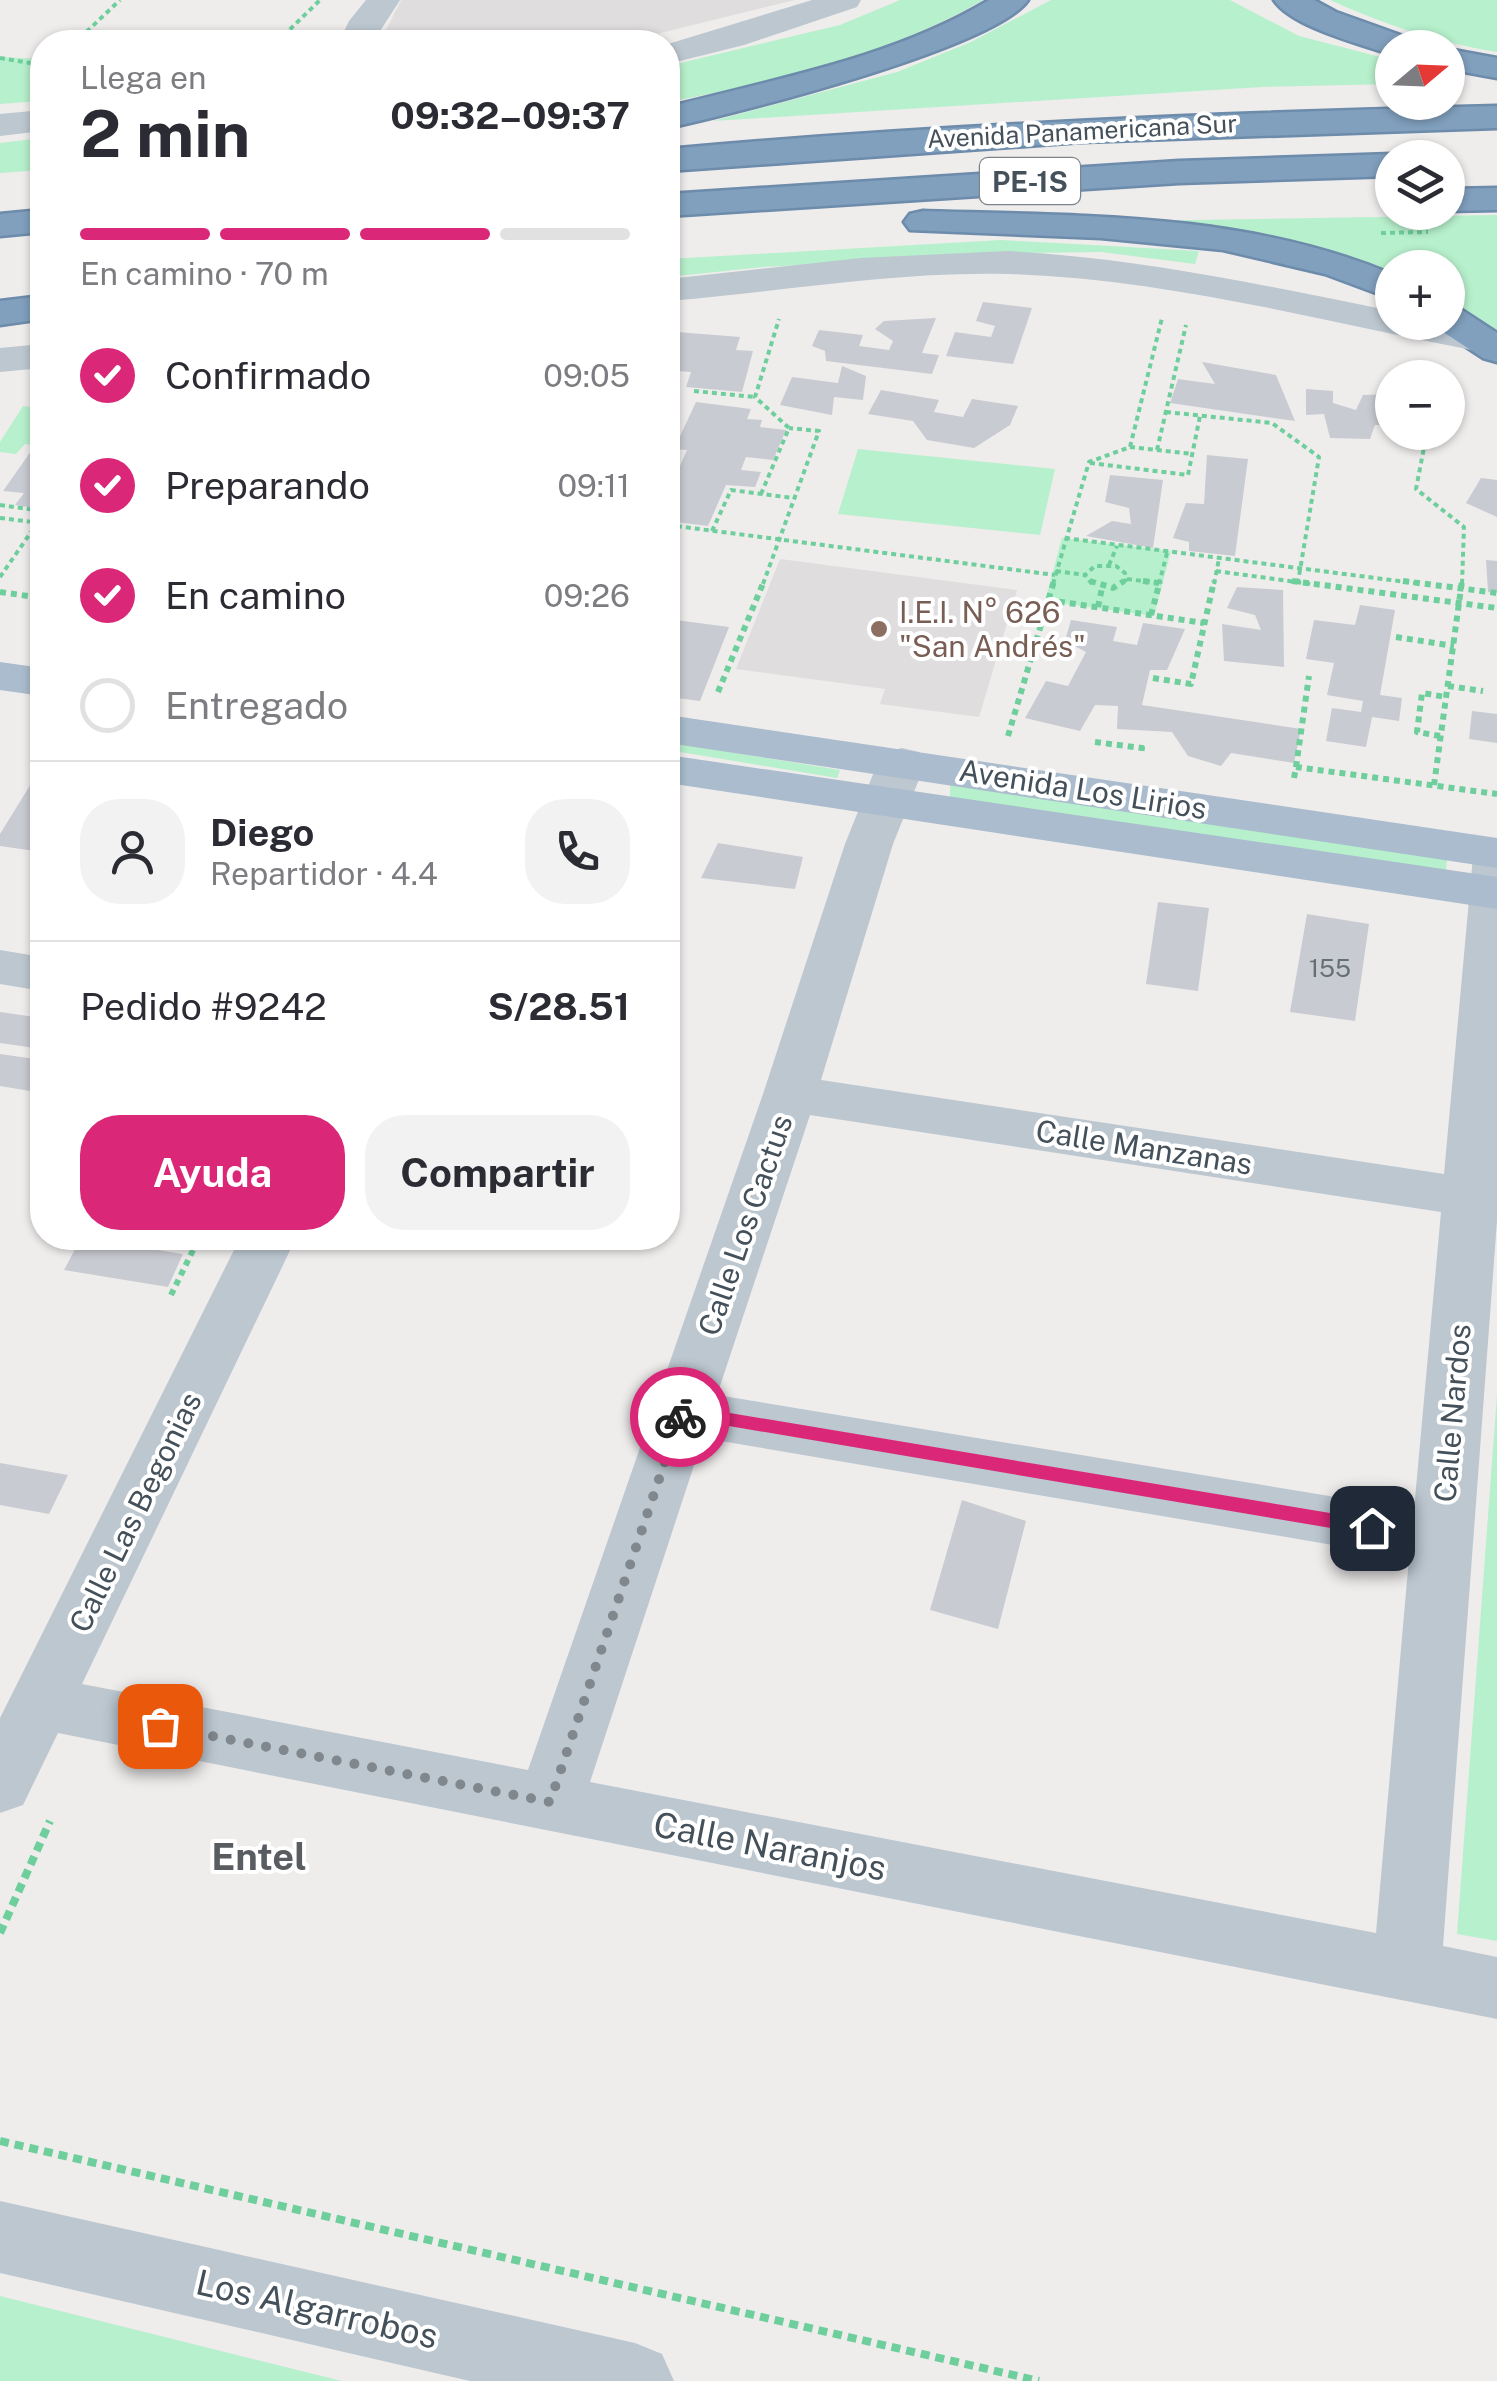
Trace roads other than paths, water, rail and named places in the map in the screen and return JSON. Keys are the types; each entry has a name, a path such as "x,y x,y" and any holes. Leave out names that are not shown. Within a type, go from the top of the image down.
{"highway":[{"path":"680,115 879,61 976,22 1012,0"},
{"path":"1290,0 1339,25 1375,38"},
{"path":"1465,63 1497,68"},
{"path":"1465,88 1497,85"},
{"path":"904,139 1375,96"},
{"name":"Avenida Panamericana Sur","path":"680,159 904,139 1497,117"},
{"name":"Avenida Panamericana Sur","path":"680,204 1159,173 1375,166"},
{"path":"1465,200 1497,199"},
{"path":"680,239 922,222 1254,207"},
{"path":"0,225 30,221"},
{"path":"922,222 1158,231 1302,256 1375,282"},
{"path":"0,278 30,274"},
{"path":"0,313 30,309"},
{"path":"1465,329 1490,345"}],"main road":[{"path":"0,638 30,642"},
{"path":"0,676 30,680"},
{"name":"Avenida Los Lirios","path":"680,732 895,781 1496,874"},
{"name":"Avenida Los Lirios","path":"680,770 895,781 996,776 1496,874"}],"street":[{"path":"362,30 384,0"},
{"path":"680,51 845,0"},
{"path":"0,125 30,121"},
{"path":"680,289 947,265 1051,264 1172,277 1490,345"},
{"path":"0,360 30,357"},
{"name":"Calle Los Cactus","path":"550,1802 790,1094 870,844 895,781"},
{"name":"Calle Nardos","path":"1407,1971 1440,1539 1483,1199 1496,874"},
{"path":"0,966 30,972"},
{"name":"Calle Manzanas","path":"790,1094 1483,1199"},
{"name":"Calle Las Begonias","path":"0,1785 262,1250"},
{"path":"682,1412 1440,1539"},
{"name":"Calle Naranjos","path":"43,1703 1497,1988"},
{"name":"Los Algarrobos","path":"0,2237 635,2381"}],"place":[{"name":"I.E.I. N° 626 \"San Andrés\"","path":"879,629"}],"district":[{"name":"Entel","path":"259,1856"}]}
